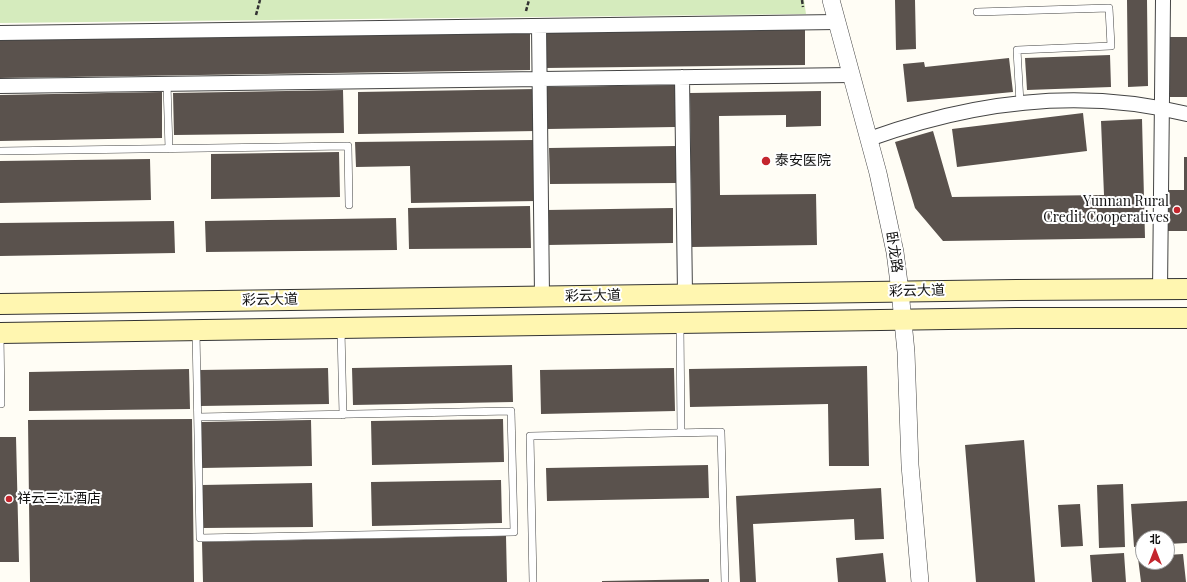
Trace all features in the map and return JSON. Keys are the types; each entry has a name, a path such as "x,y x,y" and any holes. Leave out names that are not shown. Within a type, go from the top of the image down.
{"main road":[{"name":"彩云大道","path":"0,304 900,291 1187,289"},
{"name":"彩云大道","path":"0,333 903,319 1187,318"}],"street":[{"name":"卧龙路","path":"831,0 888,215 895,252 906,352 910,465 920,582"},
{"path":"1160,290 1163,0"},
{"path":"0,33 837,22"},
{"path":"539,26 542,296"},
{"path":"0,86 851,75"},
{"path":"682,77 685,294"},
{"path":"868,139 892,130 943,116 1020,103 1101,100 1161,108 1187,114"}],"lane":[{"path":"977,12 1109,8 1110,46 1017,50 1020,103"},
{"path":"168,84 169,149"},
{"path":"0,151 348,146 349,205"},
{"path":"680,323 681,433"},
{"path":"341,328 343,415"},
{"path":"196,330 200,538 514,532 512,412 198,418"},
{"path":"0,333 0,404"},
{"path":"533,582 530,436 722,432 725,582"}],"green space":[{"path":"0,0 804,0 806,14 0,23"}],"building":[{"path":"895,0 915,0 916,49 896,50"},
{"path":"1127,0 1147,0 1148,86 1128,87"},
{"path":"805,28 805,65 545,68 544,31"},
{"path":"530,32 530,70 0,78 0,40"},
{"path":"1169,37 1187,37 1187,97 1169,97"},
{"path":"1110,55 1111,87 1027,90 1025,58"},
{"path":"1009,58 1013,92 907,102 903,64 924,62 925,67"},
{"path":"675,85 675,127 547,129 546,87"},
{"path":"536,89 536,131 358,134 358,92"},
{"path":"343,90 344,133 174,135 173,93"},
{"path":"821,91 821,126 786,127 786,115 719,116 720,195 816,194 817,245 692,247 690,93"},
{"path":"162,92 162,138 0,141 0,95"},
{"path":"1083,113 1087,151 957,167 952,129"},
{"path":"1142,119 1145,238 943,241 915,208 895,142 933,131 952,197 1104,195 1101,121"},
{"path":"535,140 536,201 411,203 410,166 356,167 355,142"},
{"path":"676,146 676,183 550,184 549,148"},
{"path":"339,152 340,197 211,199 211,154"},
{"name":"Yunnan Rural Credit Cooperatives","path":"1184,157 1187,157 1187,231 1167,231 1167,190 1184,190"},
{"path":"150,159 151,200 0,203 0,161"},
{"path":"530,206 531,248 409,249 408,208"},
{"path":"673,208 673,243 547,245 547,210"},
{"path":"396,218 397,250 206,252 205,221"},
{"path":"174,221 175,253 0,256 0,223"},
{"path":"512,365 513,402 353,405 352,368"},
{"path":"867,366 869,466 829,466 828,404 690,407 689,369"},
{"path":"328,368 329,404 201,406 200,370"},
{"path":"674,368 675,411 541,414 540,370"},
{"path":"189,369 190,409 29,411 29,372"},
{"path":"192,419 194,582 30,582 28,420"},
{"path":"503,419 504,462 372,465 371,421"},
{"path":"311,420 312,466 202,468 201,422"},
{"name":"祥云三江酒店","path":"0,437 16,437 19,562 0,562"},
{"path":"1024,440 1035,582 976,582 965,445"},
{"path":"708,465 709,498 547,501 546,468"},
{"path":"501,480 502,523 372,526 371,482"},
{"path":"312,483 313,527 203,528 202,485"},
{"path":"1123,484 1125,547 1099,548 1097,485"},
{"path":"881,488 884,539 855,540 854,519 753,524 756,582 740,582 736,496"},
{"path":"1187,501 1187,543 1175,544 1175,530 1135,530 1134,547 1131,504"},
{"path":"1080,504 1083,546 1061,547 1058,505"},
{"path":"506,536 507,582 203,582 202,542"},
{"path":"883,553 886,582 838,582 836,558"},
{"path":"1124,553 1126,582 1092,582 1090,555"},
{"path":"1175,554 1183,554 1186,582 1141,582 1140,570 1175,570"},
{"path":"709,579 709,582 602,582 602,581"}],"place":[{"name":"泰安医院","path":"766,161"},
{"name":"Yunnan Rural Credit Cooperatives","path":"1177,210"},
{"name":"祥云三江酒店","path":"9,499"}]}
